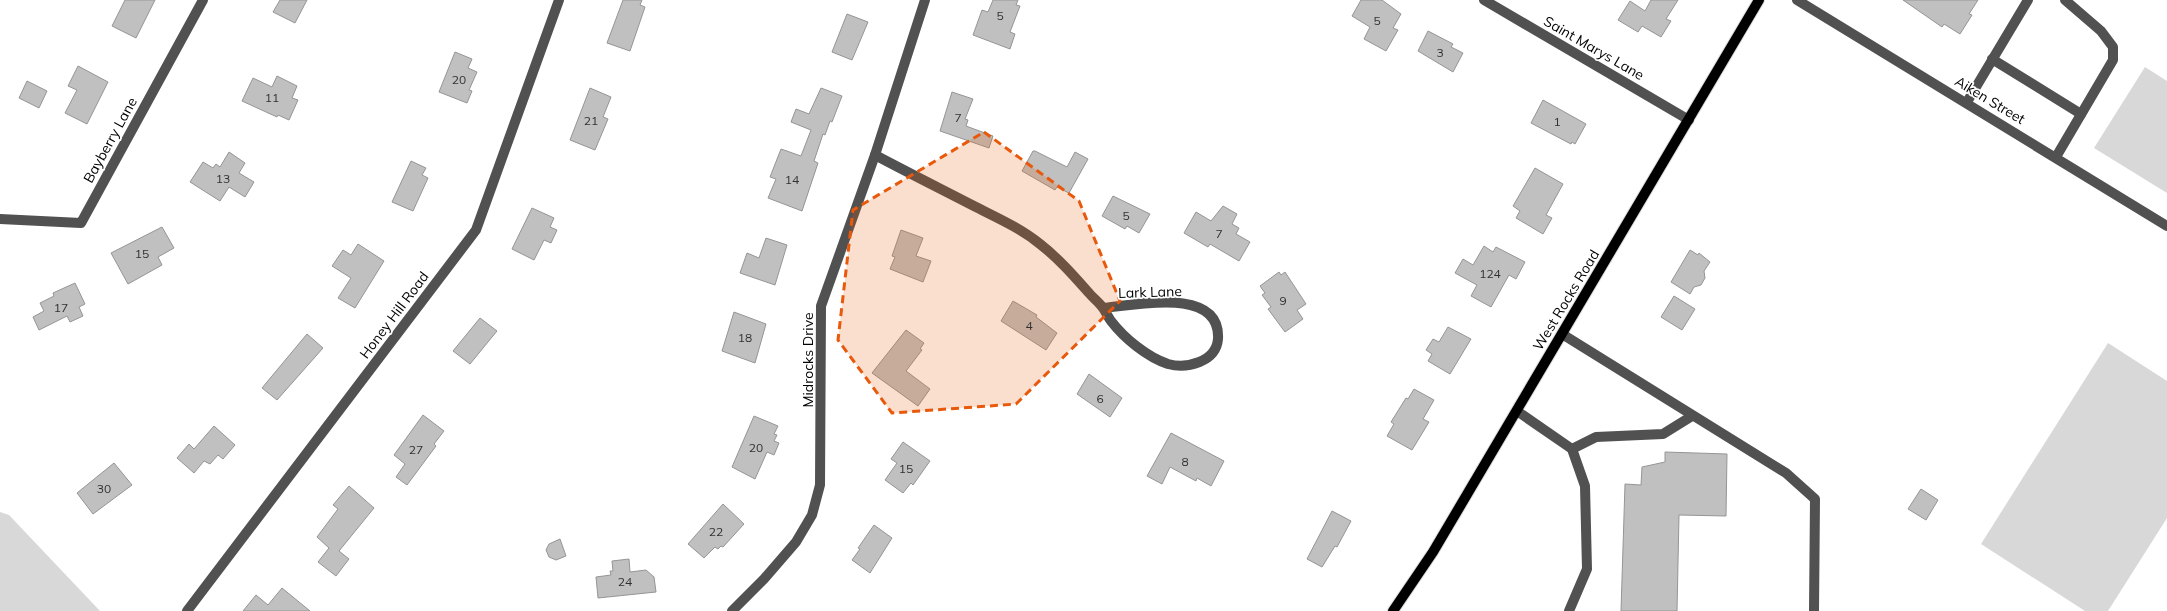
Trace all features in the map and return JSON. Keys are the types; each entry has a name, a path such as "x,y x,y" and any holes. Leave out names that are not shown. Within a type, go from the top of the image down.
{"main road":[{"name":"West Rocks Road","path":"1392,611 1433,552 1759,0"}],"street":[{"name":"Bayberry Lane","path":"0,219 81,223 203,0"},
{"name":"Honey Hill Road","path":"186,611 476,230 558,0"},
{"name":"Midrocks Drive","path":"732,611 764,579 796,542 812,515 820,485 821,306 875,155 925,0"},
{"name":"Saint Marys Lane","path":"1484,0 1689,120"},
{"name":"Aiken Street","path":"1797,0 1967,102 2167,226"},
{"path":"1967,102 2028,0"},
{"path":"2056,157 2113,60 2113,47 2101,31 2066,0"},
{"path":"1992,59 2081,114"},
{"name":"Lark Lane","path":"875,155 1017,228 1040,244 1064,266 1104,308 1109,319 1122,334 1151,355 1167,363 1180,366 1192,365 1204,360 1212,353 1217,345 1218,334 1214,321 1208,312 1198,306 1183,303 1156,303 1104,308"},
{"path":"1562,334 1786,473 1815,499 1814,611"},
{"path":"1517,411 1572,449 1585,486 1587,569 1569,611"},
{"path":"1572,449 1596,437 1663,434 1692,416"}],"highlighted area":[{"path":"984,132 1079,201 1120,301 1016,404 892,413 838,340 853,210"}],"shaded area":[{"path":"2145,67 2167,81 2167,193 2094,148"},
{"path":"2108,343 2167,381 2167,518 2108,611 2085,611 1981,544"},
{"path":"0,512 9,515 100,611 0,611"}],"building":[{"path":"125,0 155,0 136,38 112,26"},
{"path":"280,0 307,0 295,23 273,12"},
{"path":"623,0 642,0 640,5 645,7 630,51 607,43"},
{"path":"993,0 1018,0 1016,5 1020,6 1010,32 1015,34 1010,49 973,35 982,10 988,12"},
{"path":"1361,0 1382,0 1401,14 1393,28 1398,30 1386,51 1364,39 1370,27 1352,16"},
{"path":"1651,0 1678,0 1666,19 1671,21 1661,37 1642,26 1638,32 1618,20 1630,1 1645,11"},
{"path":"1903,0 1978,0 1969,14 1972,15 1960,34 1944,24 1942,27"},
{"path":"847,14 868,22 852,60 832,52"},
{"path":"1428,31 1453,44 1451,47 1463,53 1453,72 1418,51"},
{"path":"455,52 472,59 468,68 477,72 469,90 472,91 467,103 439,92"},
{"path":"78,66 108,82 87,124 65,113 77,90 68,86"},
{"path":"277,76 297,86 292,98 298,100 289,120 278,115 277,117 242,101 253,78 272,87"},
{"path":"27,81 47,91 39,108 19,98"},
{"path":"590,88 611,97 603,117 608,119 595,150 570,140"},
{"path":"821,88 842,96 832,122 830,121 825,135 823,134 814,161 818,163 802,211 768,198 776,179 770,177 781,149 801,156 811,130 791,122 796,109 809,114"},
{"path":"952,92 973,99 965,119 968,120 966,126 993,136 989,148 940,131"},
{"path":"1543,100 1586,124 1575,144 1572,142 1571,144 1531,123"},
{"path":"1033,151 1067,167 1075,152 1088,159 1069,193 1057,187 1055,190 1022,171"},
{"path":"229,152 245,163 239,173 254,182 245,197 229,187 220,201 190,182 203,162 213,168 216,164 220,167"},
{"path":"411,161 426,168 422,175 428,178 413,211 392,202"},
{"path":"1535,168 1563,184 1546,215 1552,218 1543,234 1516,218 1520,211 1513,206"},
{"path":"1113,196 1150,214 1139,233 1127,226 1125,229 1102,216"},
{"path":"1223,206 1237,214 1232,224 1239,228 1236,234 1250,242 1239,261 1210,244 1208,247 1184,233 1196,212 1211,221"},
{"path":"532,208 554,218 550,227 557,230 551,243 544,240 534,260 512,249"},
{"path":"162,227 174,248 158,257 162,265 128,284 111,253"},
{"path":"901,230 923,238 916,256 931,261 923,282 890,269 895,257 892,256"},
{"path":"766,238 787,245 775,285 740,273 747,253 759,258"},
{"path":"358,244 384,261 355,308 338,298 351,278 332,266 343,250 351,255"},
{"path":"1484,246 1493,252 1496,247 1525,262 1516,279 1509,275 1491,307 1471,296 1477,285 1455,273 1463,259 1473,265"},
{"path":"1690,250 1698,255 1699,253 1710,262 1704,271 1705,278 1701,285 1694,287 1690,294 1671,282"},
{"path":"1279,272 1281,275 1285,272 1306,304 1297,310 1303,319 1285,332 1268,309 1271,307 1262,295 1265,293 1260,286"},
{"path":"75,283 85,304 79,307 83,316 70,322 67,316 39,330 33,317 44,311 40,303 54,296 53,293"},
{"path":"1674,296 1695,309 1682,330 1661,317"},
{"path":"1013,301 1037,315 1036,317 1057,333 1046,350 1001,321"},
{"path":"734,312 766,324 755,363 722,351"},
{"path":"480,318 497,331 470,364 453,351"},
{"path":"1448,327 1471,339 1450,374 1428,361 1432,354 1426,350 1433,339 1439,342"},
{"path":"906,330 924,343 920,349 922,350 906,371 930,389 918,406 872,373"},
{"path":"307,334 323,348 277,400 262,388"},
{"path":"1089,374 1122,398 1110,417 1077,394"},
{"path":"1414,389 1434,400 1423,419 1429,422 1412,450 1387,436 1394,424 1391,422 1406,398 1408,399"},
{"path":"423,415 444,431 434,444 436,446 407,485 396,477 405,464 394,455"},
{"path":"754,416 778,426 774,434 777,435 774,441 779,443 774,455 767,452 755,479 732,467"},
{"path":"214,426 235,445 223,459 218,455 210,464 204,461 194,473 177,458 189,444 194,449"},
{"path":"1171,433 1224,461 1211,486 1197,478 1196,481 1170,467 1162,484 1147,476"},
{"path":"903,442 930,461 913,485 911,483 903,493 885,480 897,463 891,459"},
{"path":"1665,452 1727,454 1726,516 1679,515 1677,611 1621,611 1625,484 1641,485 1642,467 1665,462"},
{"path":"114,463 132,485 93,514 77,493"},
{"path":"349,486 374,508 339,551 349,559 336,576 318,562 329,548 317,537 338,509 333,505"},
{"path":"1921,489 1938,500 1926,520 1908,509"},
{"path":"723,504 744,524 723,547 721,546 718,549 715,547 704,558 688,544"},
{"path":"1332,511 1351,521 1337,547 1335,546 1322,567 1307,559"},
{"path":"874,525 892,538 870,573 852,560 860,549 858,548"},
{"path":"560,539 566,556 556,560 549,557 546,550 549,544"},
{"path":"629,559 630,572 646,570 654,577 656,592 598,598 596,577 611,575 610,571 613,571 612,561"},
{"path":"282,588 310,611 243,611 256,595 268,605"}]}
